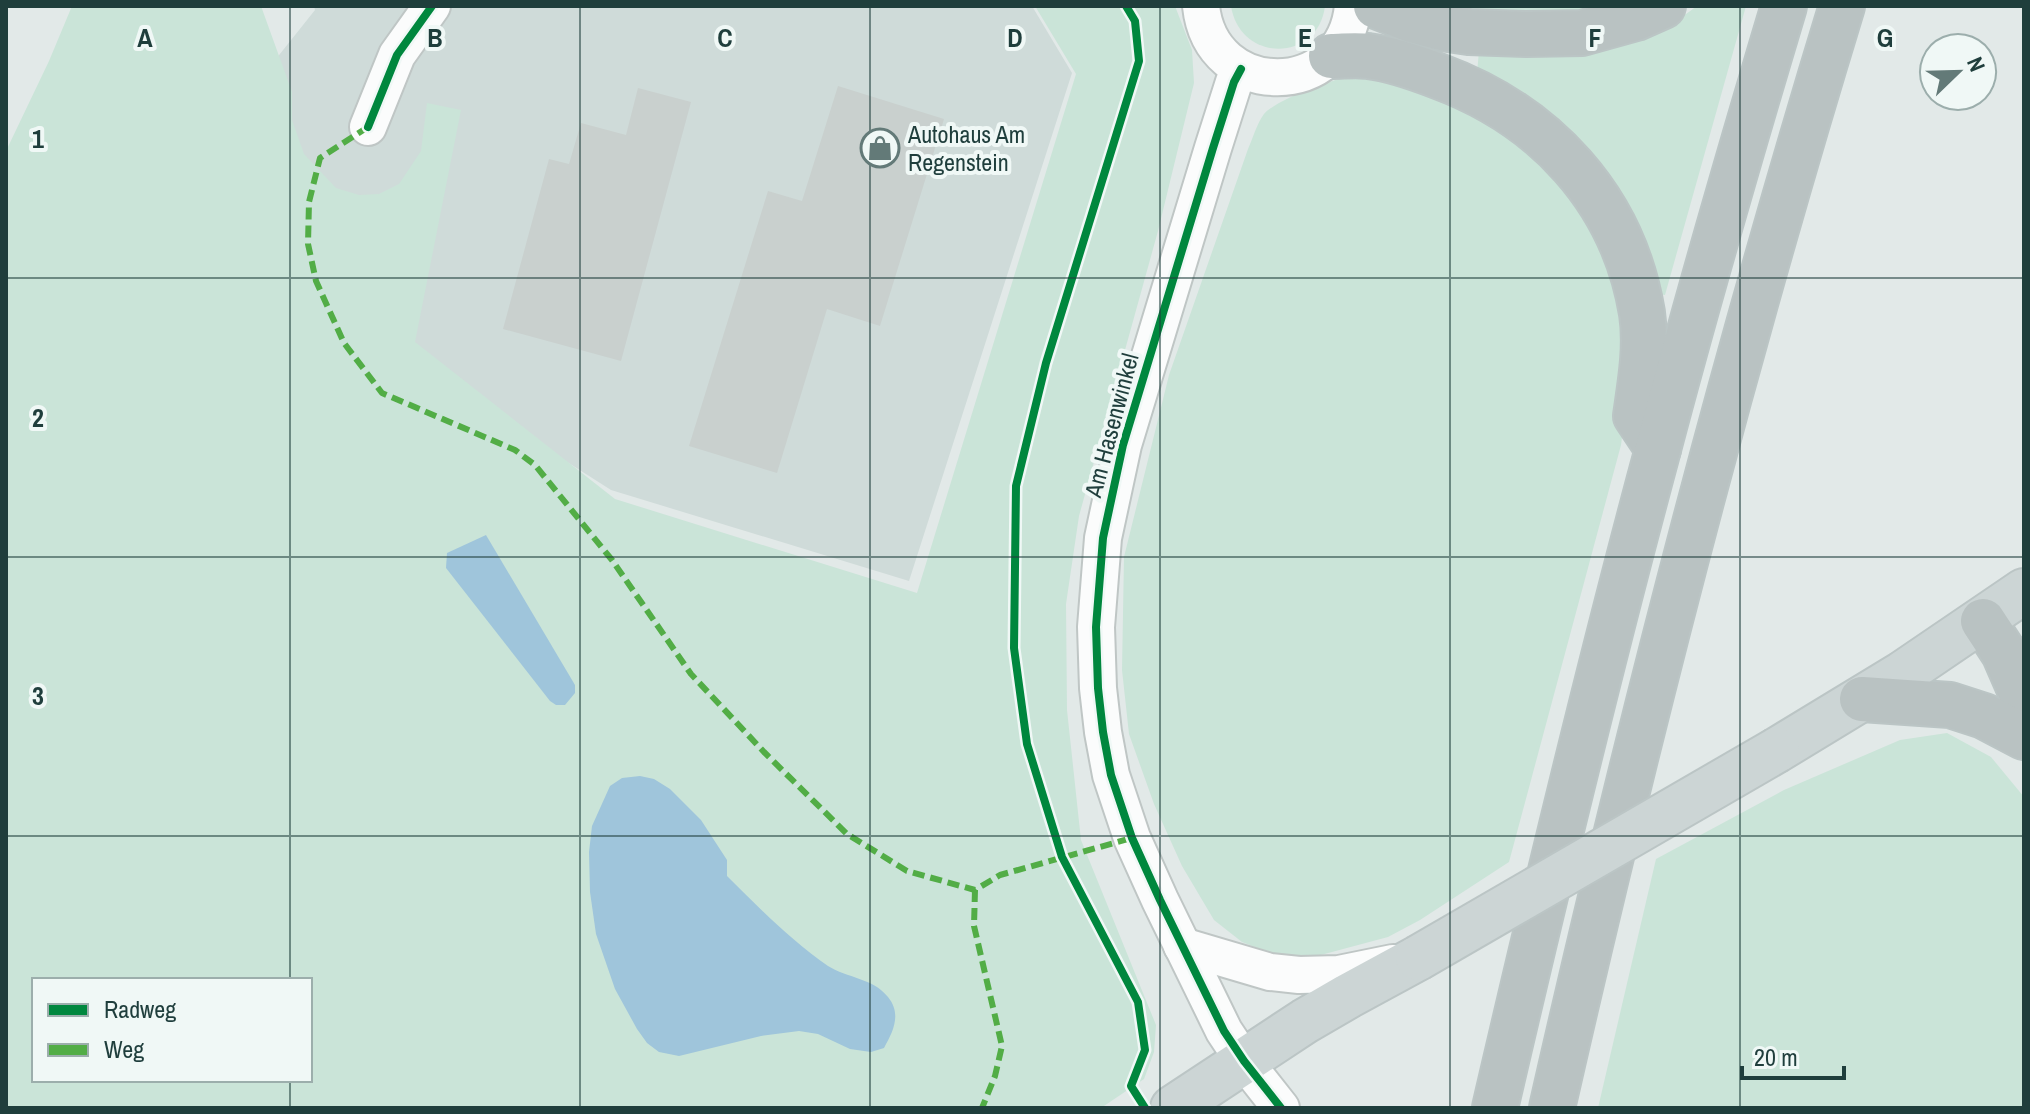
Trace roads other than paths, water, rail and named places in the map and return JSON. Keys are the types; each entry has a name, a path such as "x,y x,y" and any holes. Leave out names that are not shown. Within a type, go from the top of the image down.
{"highway":[{"path":"1376,6 1442,28 1526,34 1582,33 1636,18 1663,6"},
{"path":"1495,1108 1546,886 1658,449 1784,6"},
{"path":"1553,1107 1656,677 1714,456 1842,6"},
{"path":"1331,56 1364,55 1416,67 1481,94 1518,116 1567,158 1606,211 1634,276 1642,315 1644,352 1636,416 1658,449"},
{"path":"1983,621 2004,653 2024,699"},
{"path":"1862,699 1950,705 1984,716 2024,737"}],"main road":[{"path":"1173,1108 1348,996 1862,699 2024,591"}],"street":[{"path":"368,127 397,55 432,6"},
{"path":"1201,6 1203,21 1224,56 1241,69 1264,77 1288,77 1311,70 1331,56 1350,26 1353,6"},
{"name":"Am Hasenwinkel","path":"1241,69 1213,148 1123,445 1103,538 1098,580 1098,688 1111,775 1132,838 1224,1031 1281,1108"},
{"path":"1182,946 1270,972 1299,975 1339,974 1418,958"}],"water":[{"path":"486,535 575,685 575,693 565,705 550,701 446,568 447,553"},
{"path":"640,776 654,779 670,789 701,820 727,860 727,876 788,935 828,966 875,986 888,997 895,1016 884,1048 871,1052 850,1049 818,1034 799,1031 761,1036 679,1056 659,1052 647,1043 615,989 596,934 590,892 592,826 610,786 622,778"}],"place":[{"name":"Autohaus Am Regenstein","path":"880,148"}]}
